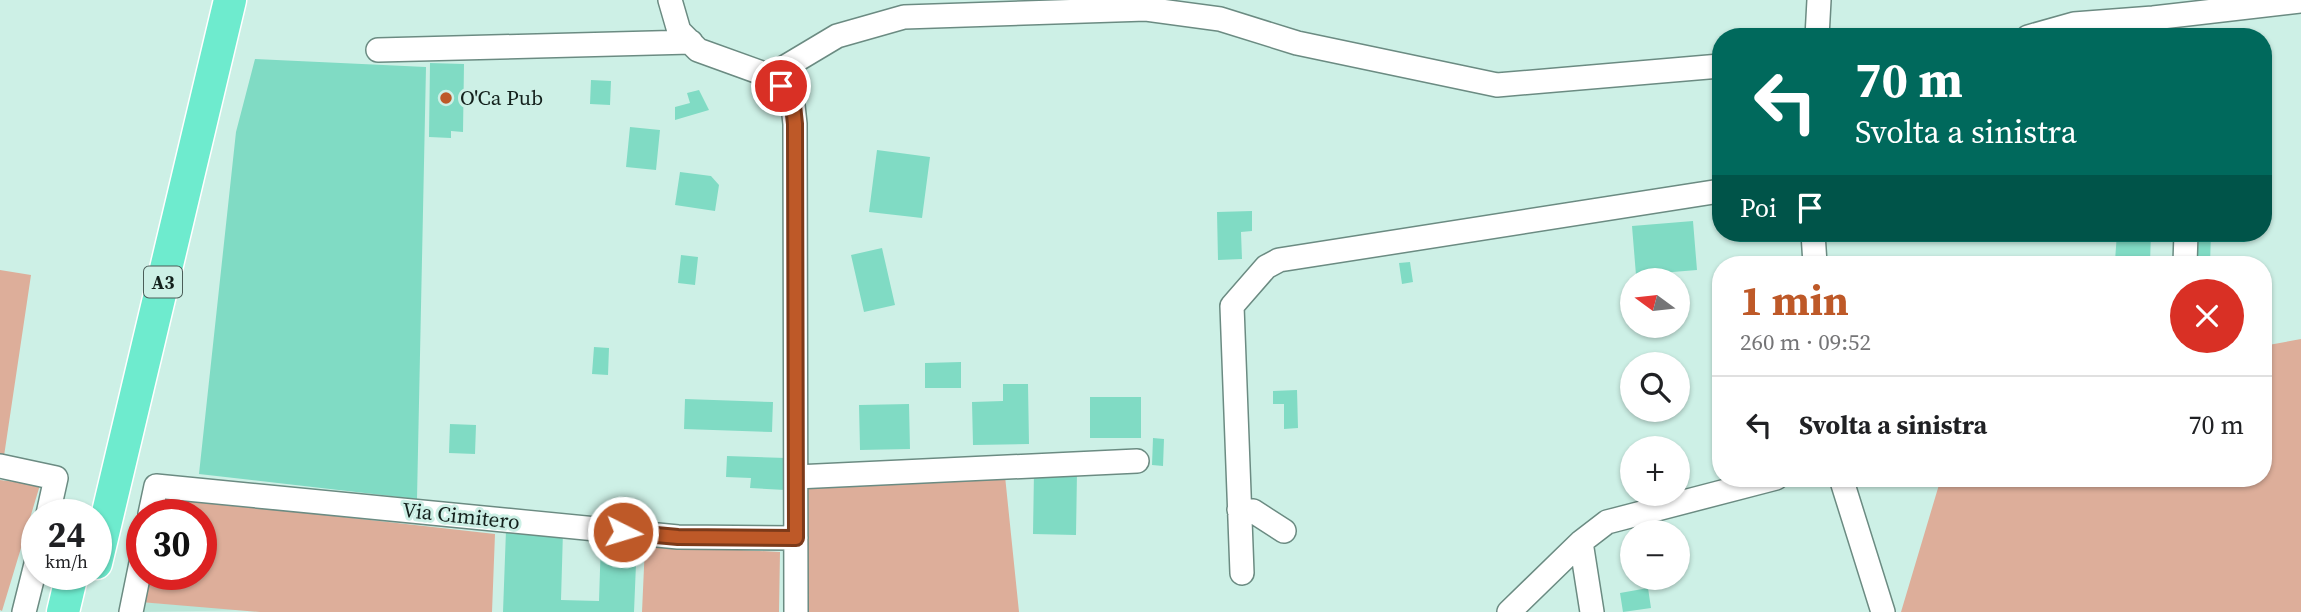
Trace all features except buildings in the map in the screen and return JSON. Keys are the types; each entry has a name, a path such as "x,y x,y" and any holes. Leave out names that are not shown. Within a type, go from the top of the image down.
{"highway":[{"name":"A3","path":"90,499 208,0"},
{"name":"A3","path":"111,499 230,0"},
{"path":"63,612 68,590"},
{"path":"85,612 90,590"}],"street":[{"path":"670,0 679,31 698,50 770,76 792,96 795,124 796,612"},
{"path":"1817,28 1819,0"},
{"path":"2060,28 2074,24 2130,28 2275,2 2301,1"},
{"path":"770,76 837,36 904,18 1146,9 1220,19 1297,43 1497,85 1712,67"},
{"path":"378,50 691,42"},
{"path":"1242,573 1231,306 1266,267 1279,260 1712,192"},
{"path":"796,477 1137,461"},
{"path":"0,466 56,478 51,499"},
{"name":"Via Cimitero","path":"153,499 156,486 678,537 796,538"},
{"path":"1509,612 1581,542 1607,522 1741,487"},
{"path":"1844,487 1883,612"},
{"path":"1239,510 1253,511 1284,531"},
{"path":"1581,542 1592,612"},
{"path":"24,612 30,590"},
{"path":"131,612 135,590"}],"shaded area":[{"path":"0,270 31,275 4,456 0,456"},
{"path":"2301,339 2301,612 1901,612 1938,487 2272,487 2272,344"},
{"path":"1005,476 1019,612 805,612 805,484"},
{"path":"0,480 40,485 36,499 21,499 21,548 2,611"},
{"path":"217,503 495,534 492,612 260,612 140,602 143,590 217,590"},
{"path":"645,545 780,552 779,612 642,612"},
{"path":"140,602 260,610 138,612"}],"place":[{"name":"O'Ca Pub","path":"446,98"}],"route":[{"path":"623,532 678,537 796,538 795,124 792,96 781,86"}]}
